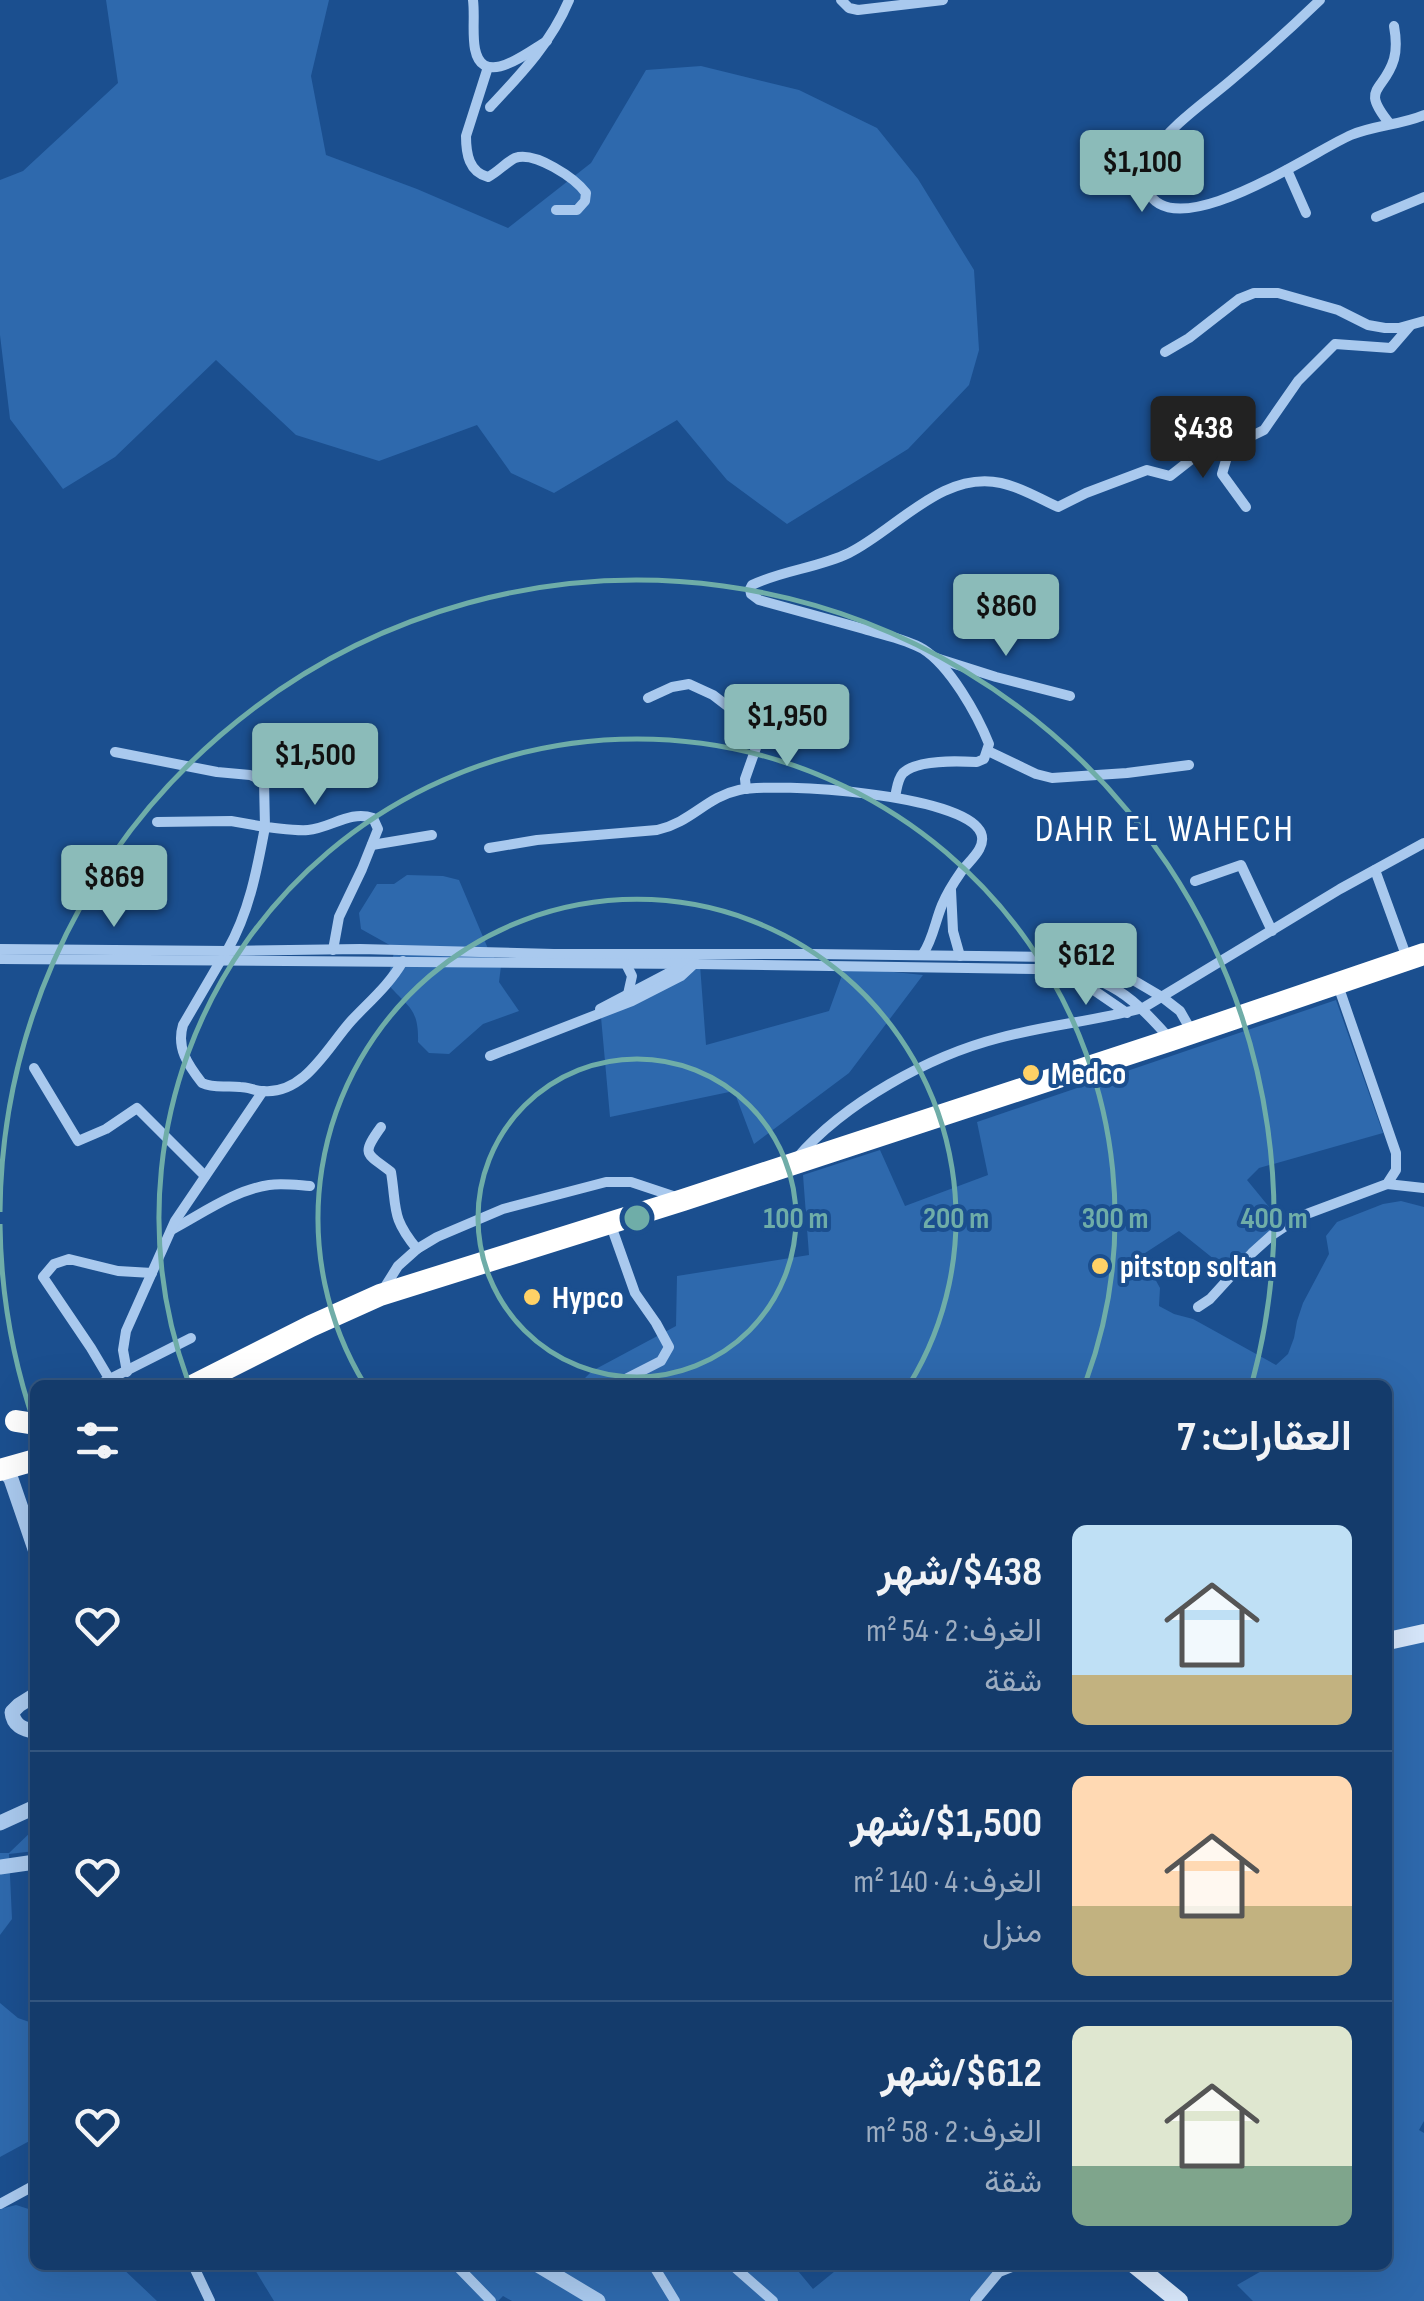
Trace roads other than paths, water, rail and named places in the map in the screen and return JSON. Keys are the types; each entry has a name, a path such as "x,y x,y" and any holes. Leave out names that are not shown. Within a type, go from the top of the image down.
{"highway":[{"path":"227,1378 311,1326 380,1296 614,1234 1341,994 1418,960"},
{"path":"227,1378 386,1308 683,1200 1418,960"},
{"path":"4,1475 30,1462"},
{"path":"4,1475 30,1472"}],"main road":[{"path":"1392,1639 1424,1633"},
{"path":"1141,2270 1180,2301"}],"street":[{"path":"473,0 475,50 482,64 504,66 548,41"},
{"path":"490,107 548,41 569,0"},
{"path":"842,0 849,8 858,10 943,0"},
{"path":"1320,0 1156,148 1148,162 1145,184 1150,195 1162,204 1188,210 1287,170 1347,136 1424,115"},
{"path":"1390,124 1374,98 1394,59 1394,26"},
{"path":"488,67 466,136 472,168 488,177 514,159 541,161 586,193 577,210 556,210"},
{"path":"1287,170 1306,214"},
{"path":"1376,217 1424,197"},
{"path":"1165,352 1254,293 1278,294 1338,310 1385,328 1424,321"},
{"path":"1070,696 996,677 933,657 912,644 759,600 750,589 766,579 834,560 869,543 944,490 996,482 1058,507 1148,470 1170,476 1206,447 1230,444 1264,430 1298,381 1334,344 1391,348 1410,326"},
{"path":"1230,444 1222,474 1246,507"},
{"path":"896,797 904,772 919,765 977,762 988,751 989,744 976,716 933,657"},
{"path":"648,698 688,684 714,695 743,718 756,745 745,779 746,789"},
{"path":"988,751 1052,778 1127,774 1190,764"},
{"path":"115,752 264,780 265,827 252,892 237,934 180,1036 182,1049 202,1083 263,1092 281,1089 306,1075 351,1020 396,975 404,961"},
{"path":"489,848 676,826 720,796 746,789 896,797 956,813 981,833 978,851 940,908 930,944 923,954"},
{"path":"157,822 231,821 307,830 362,814 373,818 378,829 339,917 333,950"},
{"path":"372,845 432,835"},
{"path":"793,1163 834,1121 931,1063 1000,1038 1143,1008 1424,843"},
{"path":"1195,881 1241,865 1272,931"},
{"path":"1375,870 1418,960"},
{"path":"951,889 953,931 960,956"},
{"path":"0,949 224,956 333,950 404,961 626,964 923,954 1073,959 1128,977 1162,996 1180,1011 1182,1036"},
{"path":"0,959 360,955 1015,968 1068,972 1097,979 1182,1036"},
{"path":"589,1016 694,959"},
{"path":"490,1056 632,1001 681,976 694,959"},
{"path":"626,964 632,976 628,994"},
{"path":"1068,972 1127,1012"},
{"path":"1341,994 1396,1152 1396,1170 1387,1184"},
{"path":"34,1068 78,1142 138,1108 205,1176"},
{"path":"126,1372 122,1350 126,1331 172,1229 263,1092"},
{"path":"381,1126 369,1145 369,1153 391,1172 399,1224 417,1249"},
{"path":"380,1296 398,1266 417,1249 503,1210 606,1182 631,1182 683,1200"},
{"path":"172,1229 255,1188 279,1184 310,1186"},
{"path":"1198,1307 1221,1288 1252,1252 1304,1215 1387,1184 1424,1188"},
{"path":"614,1234 636,1293 669,1347 661,1361 624,1380"},
{"path":"152,1273 118,1271 69,1259 54,1264 43,1277 110,1380 191,1338"},
{"path":"4,1475 30,1536"},
{"path":"30,1698 6,1715 30,1731"},
{"path":"0,1823 30,1809"},
{"path":"0,1867 30,1863"},
{"path":"0,2204 30,2188"},
{"path":"195,2270 210,2301"},
{"path":"461,2270 491,2301"},
{"path":"546,2270 598,2301"},
{"path":"656,2270 675,2301"},
{"path":"738,2270 773,2301"},
{"path":"975,2301 992,2278 1004,2270"}],"place":[{"name":"Medco","path":"1031,1073"},
{"name":"pitstop soltan","path":"1100,1266"},
{"name":"Hypco","path":"532,1297"}],"district":[{"name":"DAHR EL WAHECH","path":"1165,828"}]}
